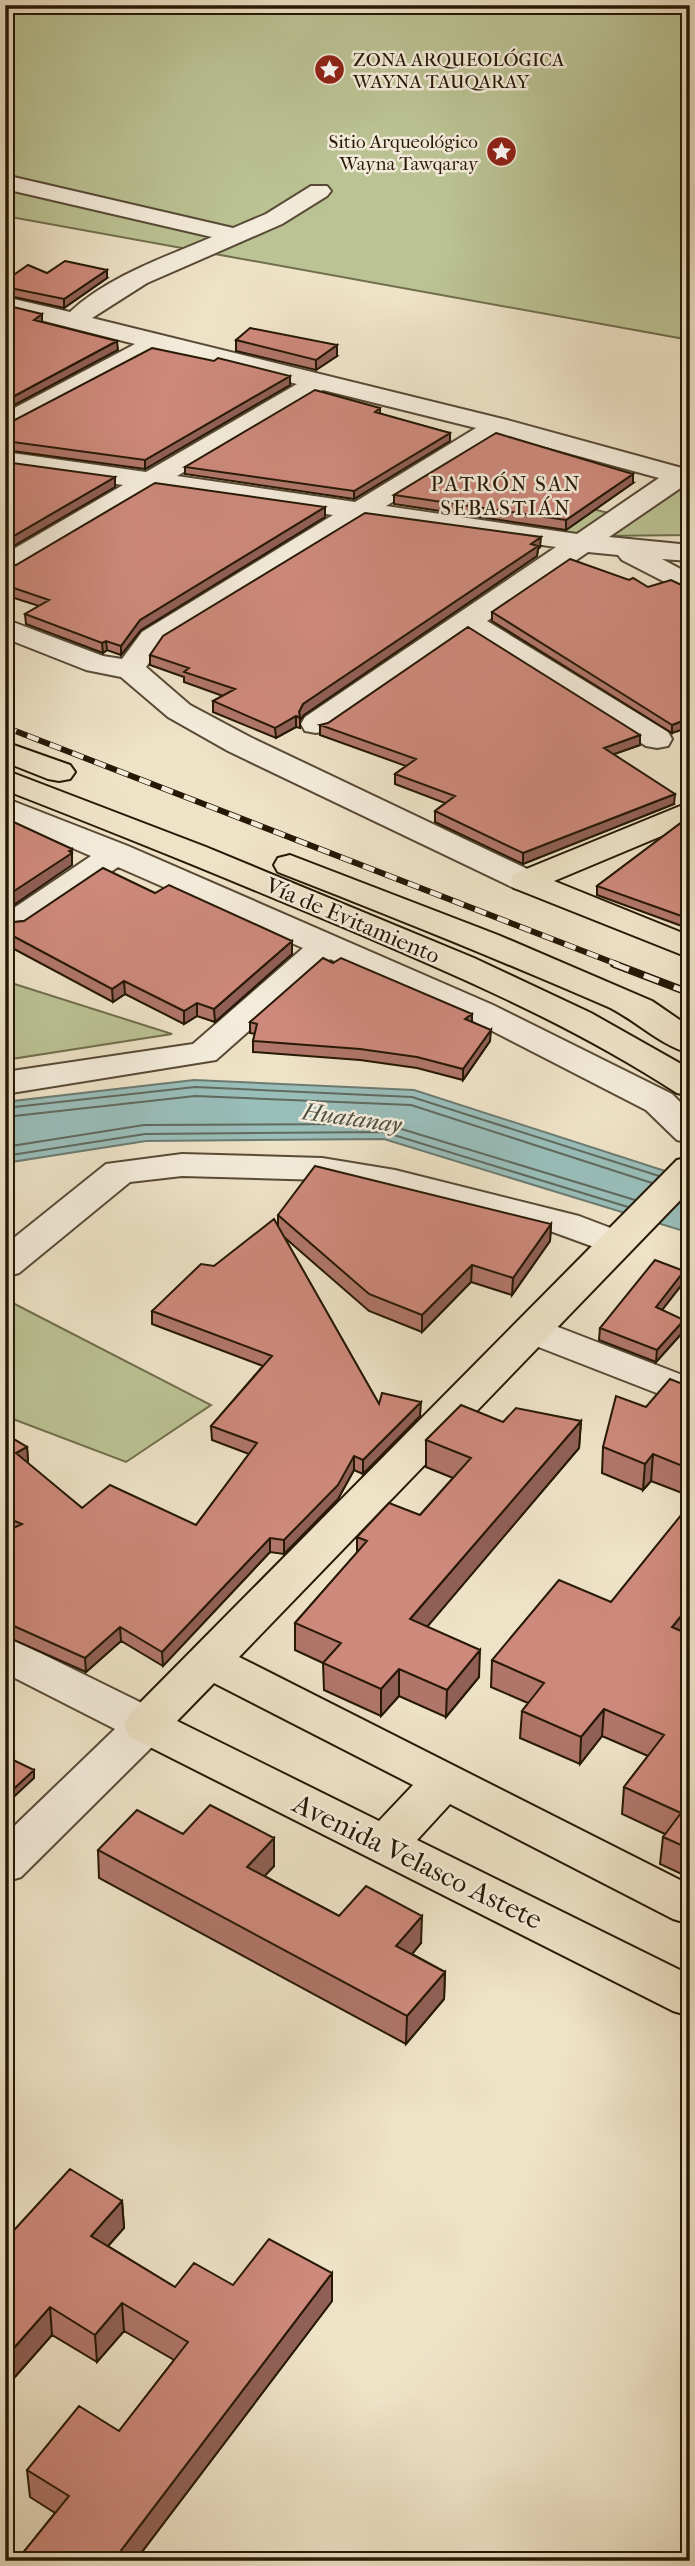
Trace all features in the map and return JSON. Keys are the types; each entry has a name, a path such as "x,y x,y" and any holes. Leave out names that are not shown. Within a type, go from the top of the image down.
{"main road":[{"name":"Vía de Evitamiento","path":"5,751 486,942 640,1008 690,1043"},
{"name":"Vía de Evitamiento","path":"5,779 280,888 479,972 609,1036 654,1060 690,1084"},
{"path":"526,881 690,812"},
{"path":"526,881 690,948"},
{"path":"146,1726 686,1171"},
{"path":"209,1661 446,1779 690,1906"},
{"name":"Avenida Velasco Astete","path":"146,1726 690,1997"},
{"path":"385,1845 446,1779"}],"street":[{"path":"5,182 237,236"},
{"path":"76,320 91,306 138,278 274,219 318,191"},
{"path":"5,304 498,426 686,476"},
{"path":"5,424 156,343"},
{"path":"5,566 319,382"},
{"path":"130,669 152,638 498,426"},
{"path":"5,460 584,543 690,553"},
{"path":"316,724 466,620 686,476"},
{"path":"621,548 690,586"},
{"path":"466,620 657,739"},
{"path":"5,628 97,664 130,669 179,711 239,744 526,881"},
{"path":"5,807 481,1012 659,1101 690,1132"},
{"path":"11,925 117,853"},
{"path":"5,1083 204,1053 326,946"},
{"path":"5,1265 119,1172 182,1164 322,1169 395,1181 622,1237"},
{"path":"532,1330 690,1393"},
{"path":"5,1654 146,1726 5,1864"}],"green space":[{"path":"5,5 690,5 690,340 5,216"},
{"path":"690,481 690,535 600,536"},
{"path":"533,493 608,513 576,535 459,520 483,498"},
{"path":"5,981 172,1034 5,1060"},
{"path":"5,1299 211,1405 126,1462 5,1416"}],"water":[{"name":"Huatanay","path":"194,1080 414,1090 690,1179 690,1233 384,1139 146,1141 5,1163 5,1102"}],"building":[{"path":"65,261 107,270 64,299 5,287 5,281 28,265 47,273"},
{"path":"5,305 42,314 34,320 117,341 5,401"},
{"path":"250,328 337,345 316,360 236,340"},
{"path":"152,348 214,361 218,358 290,376 145,460 5,441 5,425"},
{"path":"315,390 380,408 375,412 450,433 354,491 185,467"},
{"path":"496,433 633,474 566,520 394,495"},
{"path":"5,462 115,477 5,541"},
{"path":"155,483 325,507 140,620 121,646 106,641 102,643 25,614 49,600 5,585 5,567 16,565"},
{"path":"365,513 541,537 531,544 538,546 303,704 299,712 300,718 296,716 275,728 213,701 235,689 184,672 189,668 150,655 163,636"},
{"path":"570,559 629,580 633,578 648,587 671,580 690,589 690,718 672,725 492,612"},
{"path":"468,627 640,735 604,748 675,794 523,853 435,811 455,796 395,774 416,759 320,725 328,723"},
{"path":"690,816 690,919 597,886"},
{"path":"5,818 72,849 69,851 72,853 5,897"},
{"path":"103,868 155,893 169,885 292,941 214,1009 197,1003 184,1011 124,981 112,989 13,936 5,940 5,923 24,921"},
{"path":"323,958 333,963 341,958 472,1014 465,1019 491,1030 463,1069 417,1057 360,1049 253,1041 257,1024 250,1022"},
{"path":"315,1166 551,1224 513,1278 472,1265 422,1315 369,1294 278,1215"},
{"path":"274,1219 379,1404 382,1393 421,1402 363,1460 354,1456 338,1485 284,1540 270,1538 162,1652 120,1627 85,1658 5,1622 5,1532 22,1524 5,1517 5,1434 27,1447 16,1453 82,1508 110,1485 196,1525 257,1443 211,1426 272,1356 152,1311 201,1264 214,1266"},
{"path":"655,1260 684,1271 656,1307 684,1320 657,1350 600,1328"},
{"path":"670,1379 690,1387 690,1469 653,1454 645,1464 603,1447 616,1396 646,1407"},
{"path":"461,1405 503,1422 516,1408 581,1421 410,1619 480,1650 447,1690 399,1669 381,1689 323,1663 341,1643 295,1623 367,1541 357,1537 389,1503 420,1515 471,1458 426,1440"},
{"path":"690,1504 690,1605 672,1627 690,1635 690,1849 663,1837 681,1813 624,1787 664,1735 604,1709 581,1737 522,1711 544,1683 492,1660 559,1580 611,1602"},
{"path":"5,1756 34,1770 5,1797"},
{"path":"210,1805 274,1838 247,1867 339,1916 366,1886 422,1916 396,1946 445,1972 407,2016 98,1850 137,1810 183,1834"},
{"path":"70,2169 122,2201 91,2236 175,2287 194,2263 233,2285 269,2239 332,2273 113,2561 34,2561 22,2554 69,2496 27,2470 79,2406 119,2431 188,2342 122,2303 95,2335 50,2307 5,2358 5,2240"}],"railway":[{"path":"5,727 619,965"},
{"path":"614,964 690,993"}],"place":[{"name":"ZONA ARQUEOLÓGICA WAYNA TAUQARAY","path":"330,70"},
{"name":"Sitio Arqueológico Wayna Tawqaray","path":"501,152"}],"district":[{"name":"PATRÓN SAN SEBASTIÁN","path":"506,496"}]}
